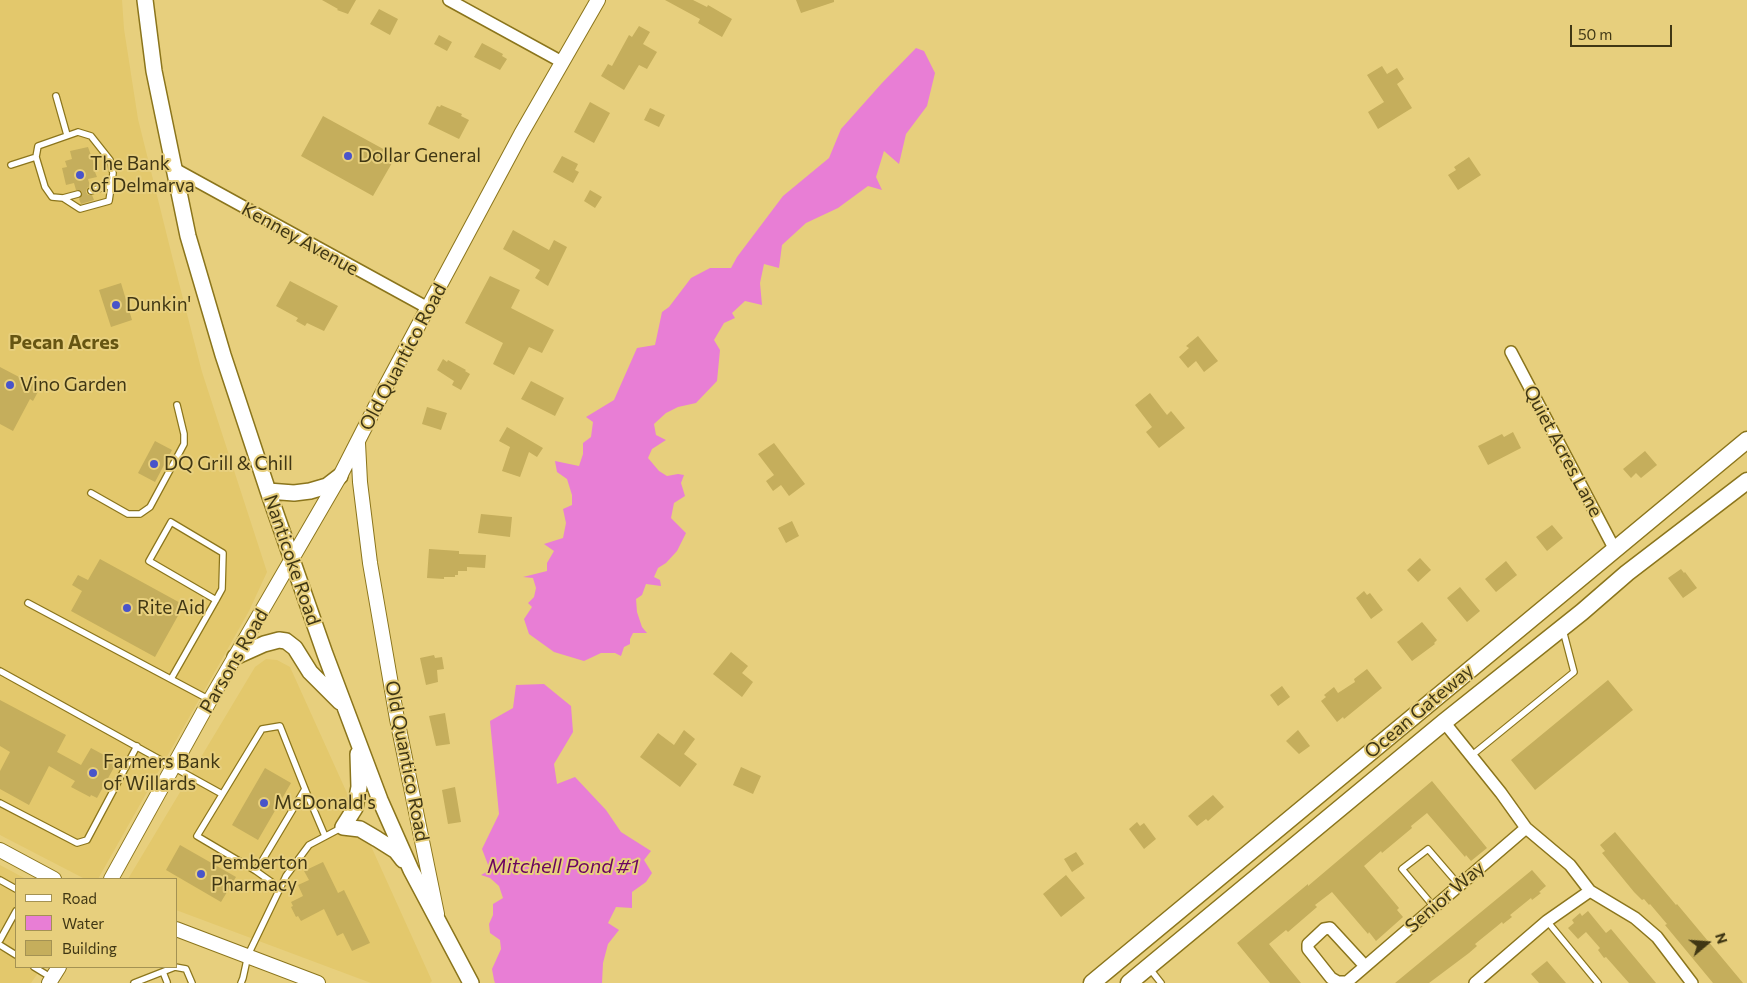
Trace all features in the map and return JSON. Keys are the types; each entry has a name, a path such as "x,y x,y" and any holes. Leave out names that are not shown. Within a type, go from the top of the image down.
{"main road":[{"name":"Nanticoke Road","path":"145,0 154,71 188,236 268,491 357,743 380,800 411,870 471,983"},
{"name":"Ocean Gateway","path":"1092,983 1747,440"},
{"path":"268,491 294,493 310,491 327,486 340,476"},
{"name":"Ocean Gateway","path":"1129,983 1627,573 1747,481"},
{"path":"235,657 264,644 279,640 286,641 295,648 310,672 344,706"},
{"path":"357,743 359,787 355,808 343,827 360,829 396,851 411,870"}],"street":[{"path":"449,0 562,62"},
{"name":"Old Quantico Road","path":"439,925 397,719 370,563 360,482 358,442 388,382 521,134 598,0"},
{"name":"Kenney Avenue","path":"173,168 428,308"},
{"name":"Quiet Acres Lane","path":"1511,352 1615,550"},
{"name":"Parsons Road","path":"111,878 210,700 292,562 358,442"},
{"path":"1444,722 1502,793 1526,828 1570,865 1590,891 1635,918 1657,936 1692,983"},
{"name":"Senior Way","path":"1365,966 1330,928 1324,930 1308,944 1308,949 1331,978 1338,982 1346,982 1365,966 1434,907 1526,828"},
{"path":"0,850 36,875 50,878"},
{"path":"1475,983 1547,921 1590,891"},
{"path":"178,930 318,983"}],"lane":[{"path":"56,96 67,135"},
{"path":"63,198 80,209 110,201 113,173 110,160 91,136 78,132 38,146 36,157 45,188 52,197 63,198 78,194"},
{"path":"11,164 36,157"},
{"path":"91,191 111,185"},
{"path":"91,493 128,514 140,514 150,507 184,444 184,434 177,406"},
{"path":"171,679 216,600 222,589 223,553 171,522 149,561 216,600"},
{"path":"28,603 210,700"},
{"path":"1471,756 1574,672 1562,628"},
{"path":"0,671 222,794"},
{"path":"280,888 197,836 262,729 280,726 325,836"},
{"path":"0,803 77,843 87,840 137,746"},
{"path":"256,872 305,789"},
{"path":"241,983 244,978 248,955 286,876 309,845 343,827"},
{"path":"1434,907 1402,869 1428,849 1458,886"},
{"path":"0,880 15,888"},
{"path":"0,940 15,913"},
{"path":"1547,921 1598,983"},
{"path":"0,945 15,954"},
{"path":"178,967 186,969 192,983"},
{"path":"1148,967 1161,983"},
{"path":"36,968 54,976"},
{"path":"134,983 149,980 173,968"},
{"path":"163,972 167,982"}],"shaded area":[{"path":"0,0 122,0 124,29 138,119 172,256 202,372 267,572 249,611 99,878 83,878 0,835"},
{"path":"266,659 277,660 290,667 432,981 430,983 371,983 178,911 178,878 129,878 255,667"},
{"path":"0,865 24,878 15,878 15,968 41,968 31,983 0,983"}],"water":[{"path":"916,48 924,51 935,73 927,106 906,134 899,164 884,151 876,177 882,190 868,186 838,208 806,223 782,245 779,268 764,264 760,283 762,305 745,301 732,313 735,318 724,323 714,340 720,350 717,381 696,403 678,407 666,413 654,424 656,435 666,440 652,449 648,458 659,471 667,476 684,475 681,483 685,496 674,503 671,518 686,533 677,551 666,563 658,568 654,577 660,580 661,586 646,584 642,595 636,599 637,612 642,627 647,633 633,633 630,644 624,647 621,656 615,653 601,653 584,661 554,652 529,634 524,619 532,607 528,603 534,597 536,588 533,578 523,577 547,571 547,563 554,551 544,544 563,538 566,523 563,509 572,505 572,495 567,479 557,472 555,461 579,466 583,454 583,443 591,437 593,422 586,417 614,400 637,348 655,345 662,312 669,307 691,278 710,268 731,268 737,257 783,196 829,158 841,129"},
{"name":"Mitchell Pond #1","path":"544,684 571,706 573,732 554,764 557,784 575,777 606,810 621,832 651,851 644,860 652,873 646,882 632,892 632,908 616,907 608,923 619,930 608,944 603,963 602,983 495,983 494,980 492,969 501,949 500,940 490,933 489,924 493,915 493,904 503,898 499,886 490,878 481,875 490,870 482,849 499,814 490,721 513,708 516,685"}],"building":[{"path":"322,0 356,0 348,14 337,10"},
{"path":"665,0 693,0 707,7 708,5 732,19 722,37 698,23 700,19"},
{"path":"796,0 834,0 834,2 801,13"},
{"path":"379,9 398,19 390,35 370,24"},
{"path":"639,26 650,32 643,44 657,52 647,69 639,65 624,90 601,76 608,64 612,66 629,35 632,37"},
{"path":"439,35 452,42 447,51 434,44"},
{"path":"482,43 503,54 502,56 507,59 500,70 474,57"},
{"path":"1382,66 1387,74 1397,68 1404,79 1397,84 1412,108 1378,129 1368,112 1384,102 1367,75"},
{"path":"590,102 610,113 594,143 574,132"},
{"path":"441,105 462,114 461,116 469,120 459,139 428,124 437,106 440,107"},
{"path":"650,108 665,115 659,127 644,120"},
{"name":"Dollar General","path":"323,116 396,156 373,196 301,156"},
{"name":"The Bank of Delmarva","path":"88,147 97,177 88,179 90,186 86,192 88,195 92,195 94,200 81,204 79,199 82,196 82,192 76,190 74,183 66,185 62,168 67,167 65,161 72,159 70,151"},
{"path":"562,156 578,164 575,170 579,172 573,183 553,172"},
{"path":"1469,157 1481,175 1458,190 1448,175 1456,170 1454,167"},
{"path":"590,190 602,197 595,208 584,201"},
{"path":"513,230 549,250 554,240 567,247 548,286 535,278 540,270 503,249"},
{"path":"490,276 520,290 511,308 554,330 542,353 529,347 514,375 493,364 503,343 465,323"},
{"path":"290,281 338,306 324,331 307,323 305,326 296,321 298,318 276,306"},
{"name":"Dunkin'","path":"121,283 132,320 111,327 99,290"},
{"path":"1198,336 1218,361 1204,372 1196,361 1188,368 1179,357 1189,348 1186,346"},
{"path":"443,359 466,370 470,374 461,390 452,385 454,381 437,370"},
{"path":"0,367 40,388 33,401 30,399 13,431 0,424"},
{"path":"531,381 564,398 555,416 521,399"},
{"path":"1150,393 1167,415 1171,411 1185,428 1159,448 1146,432 1152,427 1135,405"},
{"path":"427,407 447,413 441,430 422,424"},
{"path":"507,427 543,448 537,457 529,452 520,477 502,471 510,447 499,441"},
{"path":"1513,432 1521,448 1488,465 1478,446 1502,434 1504,437"},
{"name":"DQ Grill & Chill","path":"155,441 172,450 155,482 138,473"},
{"path":"774,443 805,484 789,496 781,485 773,491 766,481 774,475 758,454"},
{"path":"1645,451 1657,465 1641,478 1636,473 1631,478 1623,469"},
{"path":"481,514 512,517 510,537 478,533"},
{"path":"792,521 799,536 786,543 778,528"},
{"path":"1552,525 1563,538 1547,551 1536,537"},
{"path":"429,549 459,551 459,554 486,555 485,568 467,567 467,571 458,571 458,575 455,575 455,577 444,577 444,579 427,578"},
{"path":"1420,558 1431,570 1418,582 1407,570"},
{"name":"Rite Aid","path":"100,559 184,605 155,657 71,611 82,591 72,585 78,575 88,580"},
{"path":"1506,561 1517,575 1496,592 1485,579"},
{"path":"1681,569 1697,588 1683,598 1668,578"},
{"path":"1460,587 1480,611 1467,622 1447,598"},
{"path":"1364,591 1367,595 1370,593 1383,610 1371,619 1356,598"},
{"path":"1422,622 1437,640 1435,644 1412,661 1397,642"},
{"path":"731,652 748,666 742,673 753,682 742,697 713,674"},
{"path":"434,655 435,658 442,657 444,669 437,670 438,682 426,685 420,658"},
{"path":"1367,669 1382,688 1344,719 1343,717 1337,722 1321,701 1326,697 1324,695 1334,687 1338,693 1355,682 1354,679"},
{"path":"1608,680 1633,710 1535,790 1511,760"},
{"path":"1282,686 1290,697 1278,706 1270,695"},
{"path":"0,700 66,735 57,752 81,765 91,748 117,762 97,798 91,795 90,797 71,787 75,781 49,766 29,805 0,789 0,771 10,752 0,746"},
{"path":"445,713 450,744 436,746 429,716"},
{"path":"684,730 695,739 684,754 697,764 680,787 640,757 658,733 674,745"},
{"path":"1298,730 1310,746 1299,754 1286,741"},
{"path":"741,767 761,776 753,794 733,785"},
{"path":"265,768 291,783 258,840 232,825"},
{"path":"1432,781 1487,848 1471,861 1466,855 1465,857 1427,813 1411,826 1412,828 1364,866 1399,908 1397,910 1403,917 1376,941 1332,892 1315,905 1317,907 1288,932 1286,930 1269,944 1301,983 1270,983 1237,943 1308,884 1308,886"},
{"path":"455,787 461,822 448,824 442,790"},
{"path":"1213,795 1224,807 1208,821 1206,819 1197,826 1188,816"},
{"path":"1137,822 1140,826 1144,823 1156,839 1144,849 1129,829"},
{"path":"1615,832 1743,983 1713,983 1650,904 1644,899 1642,900 1634,892 1602,853 1605,851 1600,845"},
{"name":"Pemberton Pharmacy","path":"180,845 236,877 221,902 166,870"},
{"path":"1076,852 1084,864 1072,872 1064,859"},
{"path":"323,862 338,893 344,890 370,943 352,951 343,933 337,936 324,909 301,921 298,916 296,917 291,907 293,906 291,902 303,896 298,885 309,880 304,871"},
{"path":"1532,870 1546,886 1539,892 1541,893 1532,900 1531,898 1510,915 1512,917 1503,924 1502,922 1475,944 1477,946 1469,953 1429,983 1395,983"},
{"path":"1066,875 1085,898 1061,917 1043,894"},
{"path":"1588,911 1606,933 1611,929 1656,983 1629,983 1606,957 1604,958 1598,950 1600,948 1586,932 1578,939 1568,928 1574,923 1572,920 1580,913 1582,916"},
{"path":"1547,961 1566,983 1539,983 1531,974"}],"place":[{"name":"Dollar General","path":"348,156"},
{"name":"The Bank of Delmarva","path":"80,175"},
{"name":"Dunkin'","path":"116,305"},
{"name":"Vino Garden","path":"10,385"},
{"name":"DQ Grill & Chill","path":"154,464"},
{"name":"Rite Aid","path":"127,608"},
{"name":"Farmers Bank of Willards","path":"93,773"},
{"name":"McDonald's","path":"264,803"},
{"name":"Pemberton Pharmacy","path":"201,874"}],"district":[{"name":"Pecan Acres","path":"64,342"}]}
